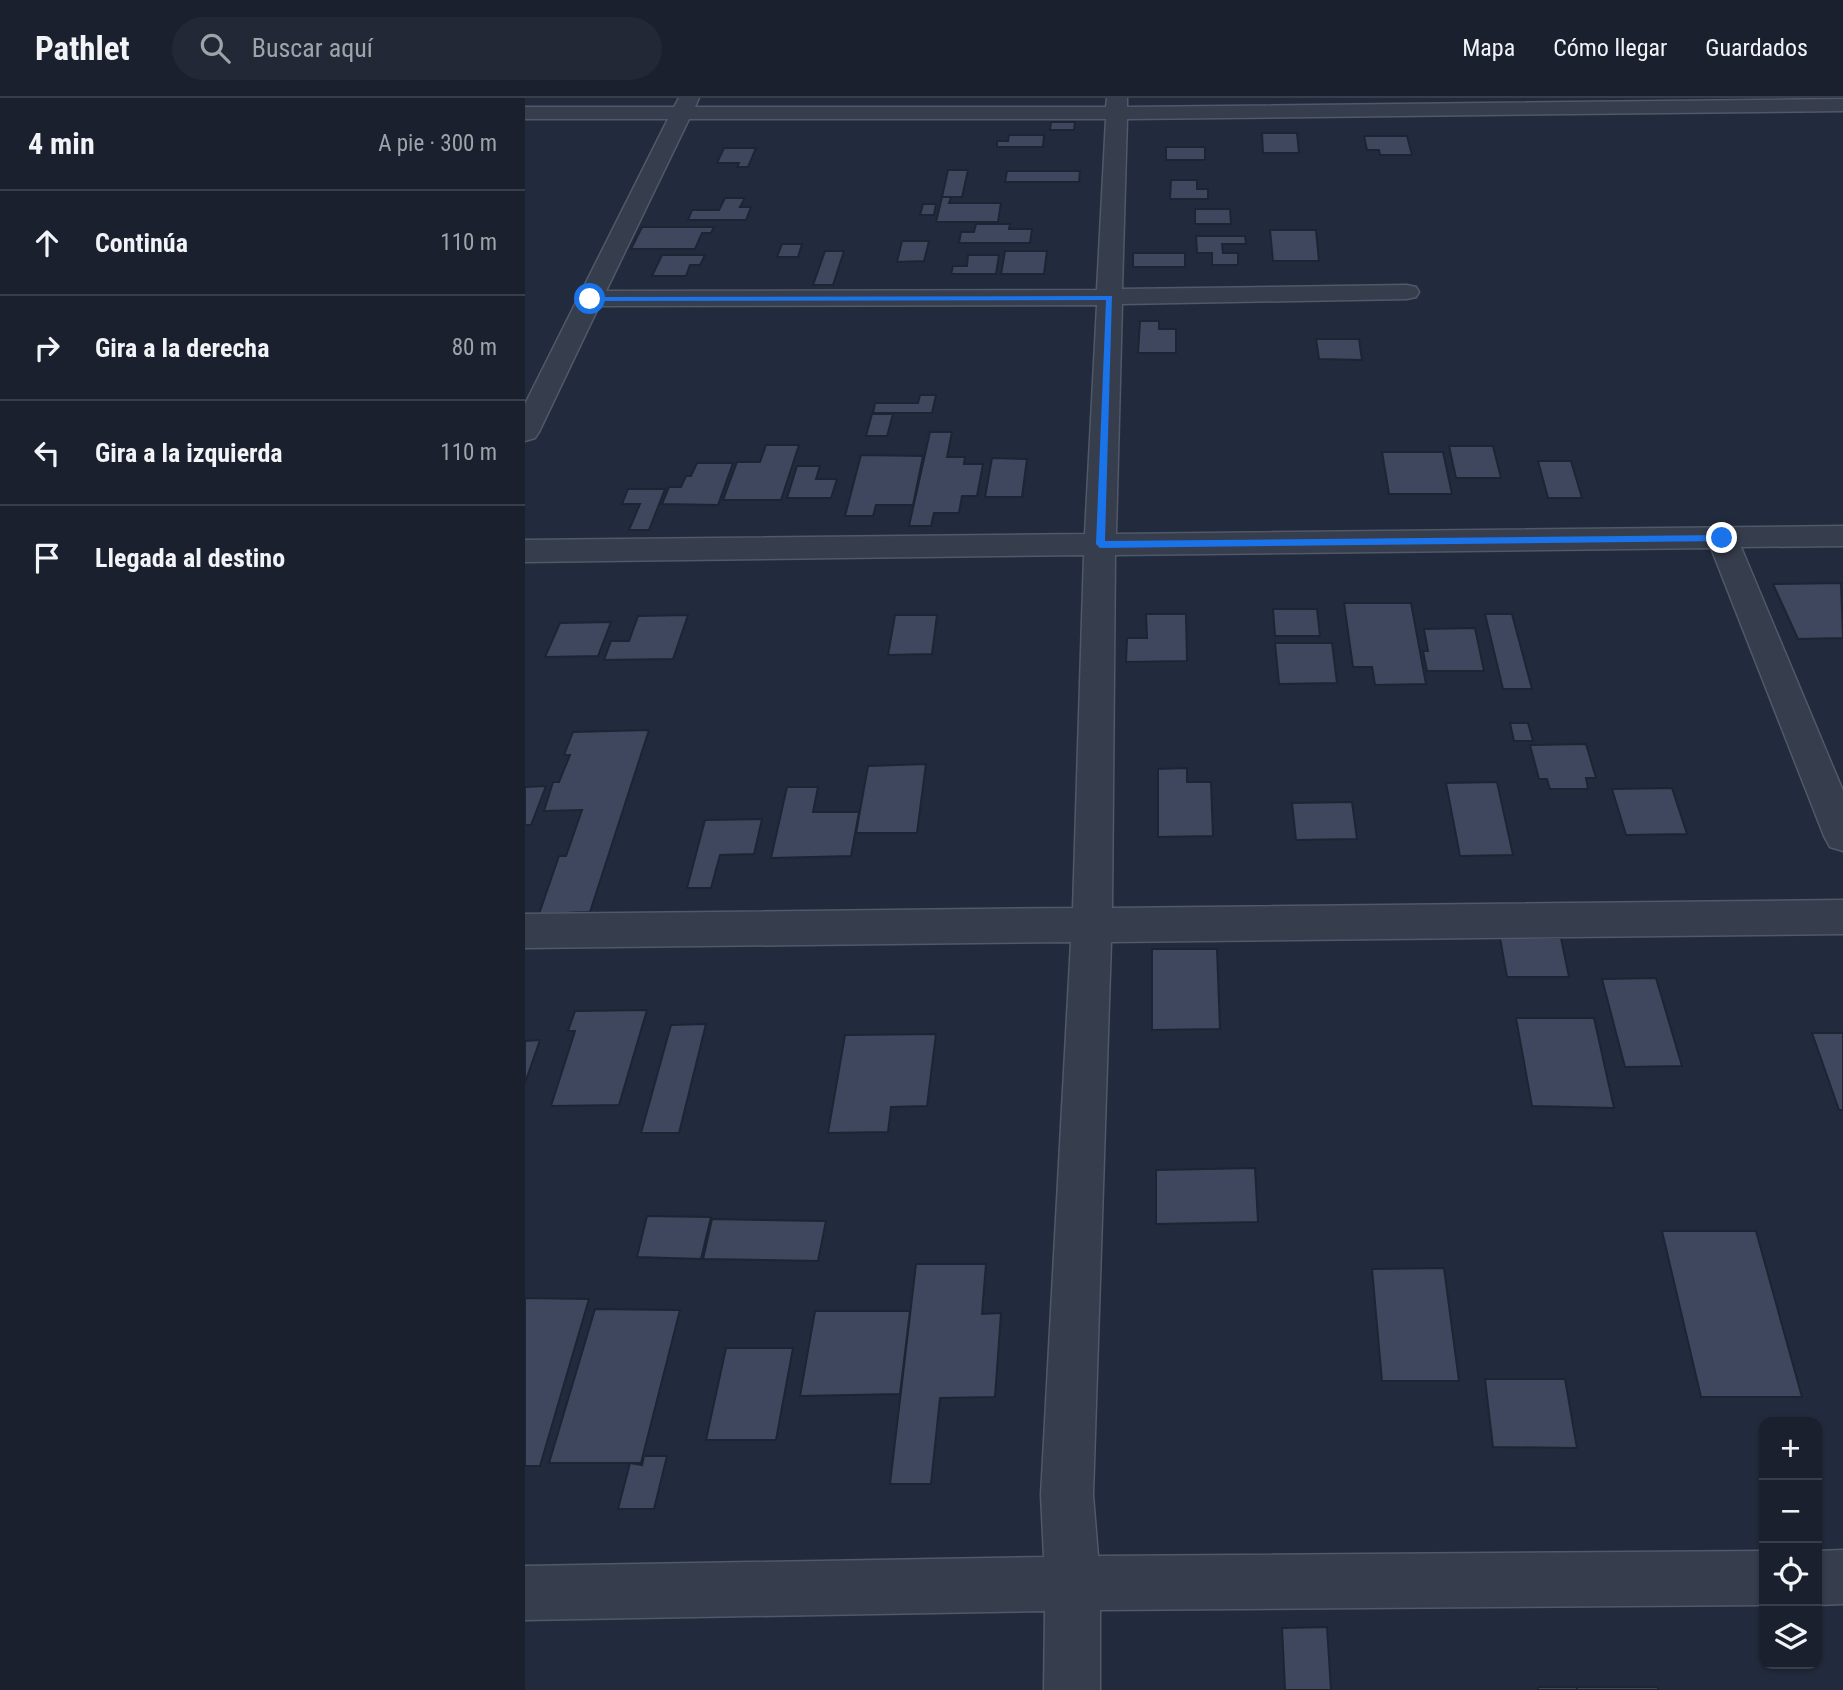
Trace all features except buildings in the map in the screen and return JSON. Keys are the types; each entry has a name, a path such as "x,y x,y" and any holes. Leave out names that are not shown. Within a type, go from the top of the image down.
{"street":[{"path":"525,114 685,105 1843,105"},
{"path":"525,432 685,105"},
{"path":"1072,1690 1073,1583 1067,1494 1092,925 1100,544 1117,105"},
{"path":"590,299 1109,298 1407,292"},
{"path":"525,551 1843,537"},
{"path":"1722,538 1843,836"},
{"path":"525,931 1843,917"},
{"path":"1822,1578 1843,1577"},
{"path":"525,1593 1073,1583 1759,1578"}],"route":[{"path":"590,299 1109,298 1100,544 1722,538"}]}
